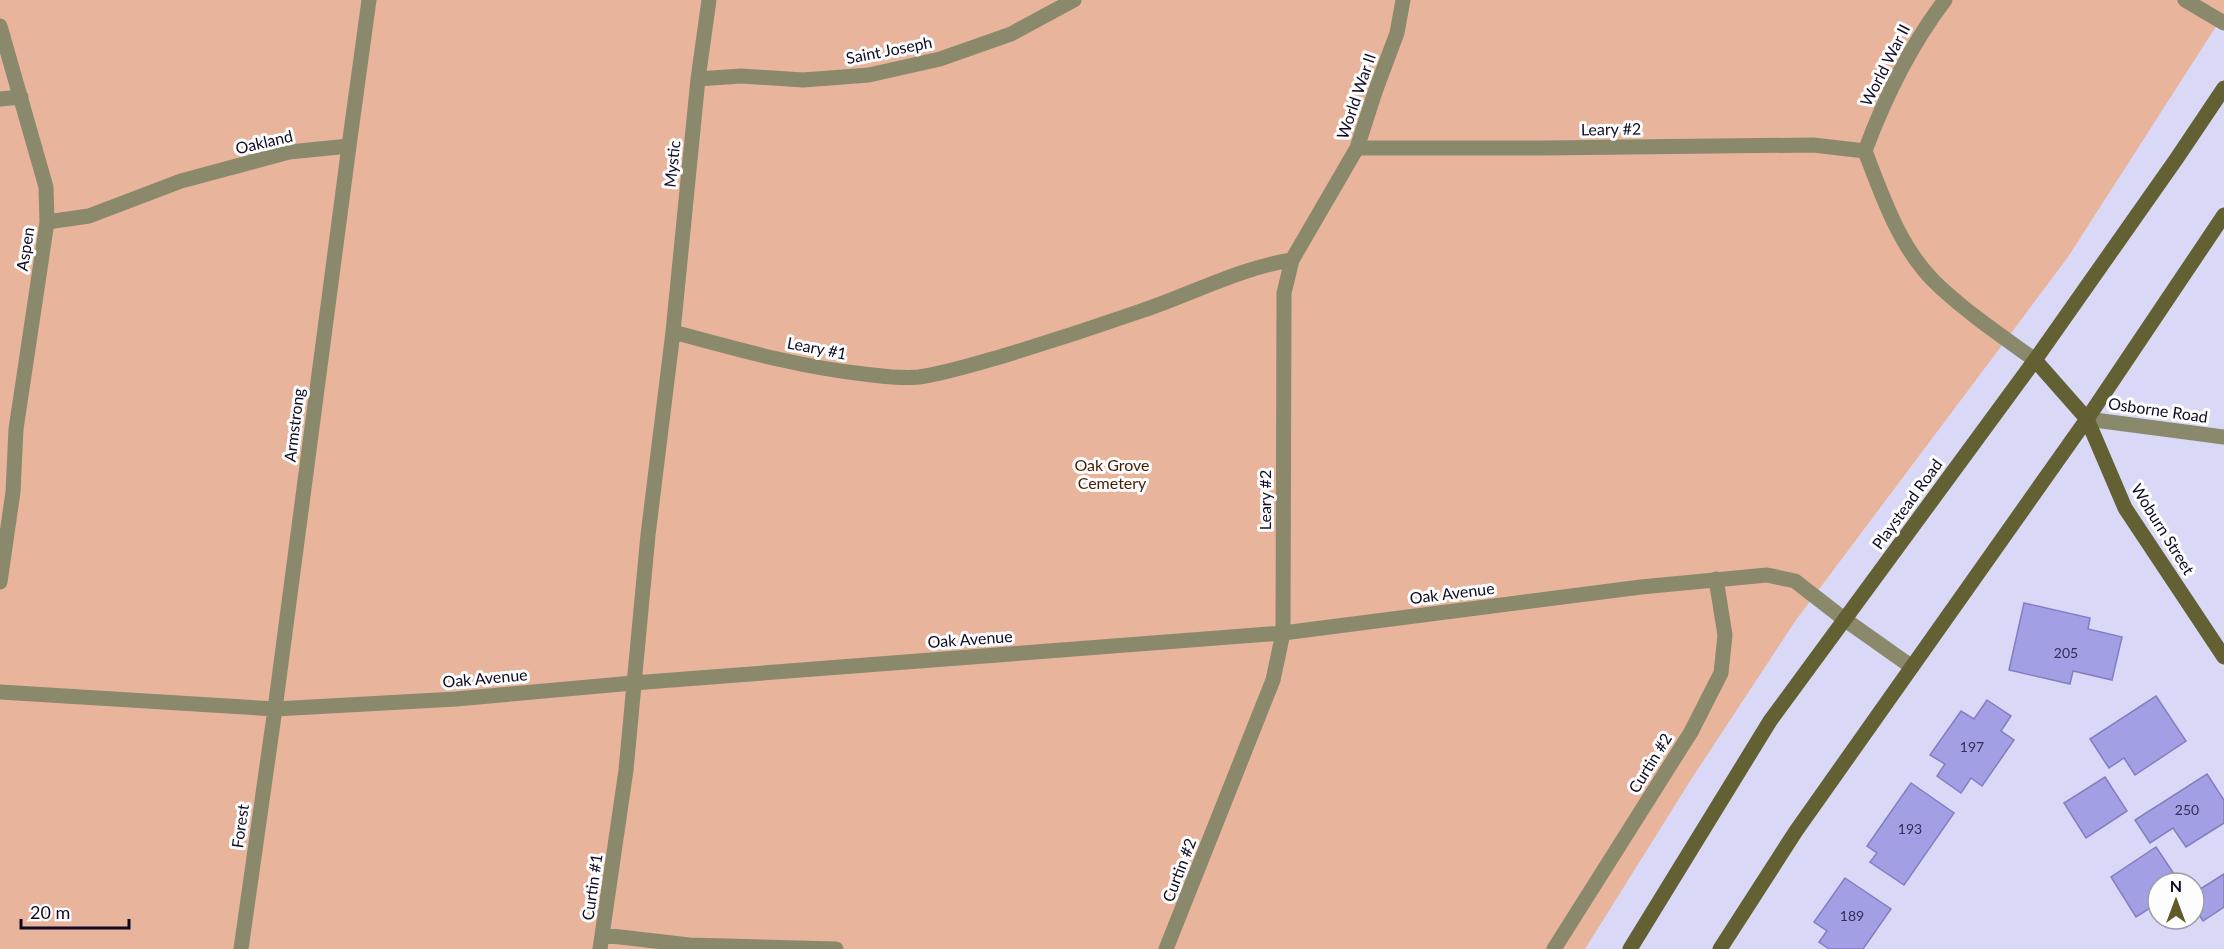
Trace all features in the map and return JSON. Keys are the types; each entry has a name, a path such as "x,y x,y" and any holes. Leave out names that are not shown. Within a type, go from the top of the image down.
{"main road":[{"name":"Playstead Road","path":"1630,949 1770,721 2035,360 2224,88"},
{"path":"1720,949 1796,831 2087,419 2224,216"},
{"name":"Woburn Street","path":"2035,360 2087,419 2125,508 2224,657"}],"street":[{"path":"349,146 369,0"},
{"name":"Mystic","path":"673,332 698,79 709,0"},
{"name":"Saint Joseph","path":"698,79 741,76 803,80 869,75 940,59 1011,34 1074,0"},
{"name":"World War II","path":"1292,260 1357,148 1397,33 1403,0"},
{"name":"World War II","path":"1865,151 1884,99 1925,26 1945,0"},
{"path":"2185,0 2224,23"},
{"name":"Aspen","path":"0,26 46,187 47,222 16,429 13,492 0,582"},
{"path":"0,99 21,97"},
{"name":"Leary #2","path":"1357,148 1813,145 1865,151"},
{"name":"Oakland","path":"47,222 89,216 181,181 289,152 349,146"},
{"name":"Armstrong","path":"275,709 349,146"},
{"path":"1865,151 1888,211 1914,257 1938,286 2035,360"},
{"name":"Leary #2","path":"1283,633 1284,293 1292,260"},
{"name":"Leary #1","path":"673,332 832,370 916,377 952,371 1050,342 1148,309 1268,263 1292,260"},
{"path":"633,683 673,332"},
{"name":"Osborne Road","path":"2087,419 2224,437"},
{"path":"0,427 16,429"},
{"name":"Oak Avenue","path":"0,692 275,709 456,699 633,683 1283,633 1641,587 1767,575 1795,581 1911,667"},
{"name":"Curtin #2","path":"1554,949 1691,732 1721,673 1725,635 1716,579"},
{"name":"Curtin #2","path":"1166,949 1273,680 1283,633"},
{"name":"Curtin #1","path":"633,683 626,770 602,942 836,949"},
{"name":"Forest","path":"240,949 275,709"}],"green space":[{"name":"Oak Grove Cemetery","path":"0,0 2224,0 2224,14 2068,257 1796,620 1692,778 1585,949 0,949"}],"building":[{"path":"2024,603 2090,618 2088,629 2122,637 2112,680 2073,671 2070,684 2009,670"},
{"path":"2156,696 2186,741 2135,775 2124,758 2109,768 2090,739"},
{"path":"1987,700 2011,716 2001,731 2014,740 1982,786 1971,778 1961,793 1937,776 1945,764 1930,755 1961,711 1974,719"},
{"path":"2207,774 2224,800 2224,823 2186,847 2173,828 2150,843 2135,820"},
{"path":"2105,777 2127,811 2086,838 2064,803"},
{"path":"1911,783 1954,813 1904,885 1870,862 1877,853 1867,846"},
{"path":"2156,847 2172,871 2146,871 2146,911 2136,917 2111,877"},
{"path":"2224,874 2224,907 2206,919 2206,885"},
{"path":"1845,878 1891,909 1863,949 1829,949 1819,942 1827,931 1814,922"}]}
